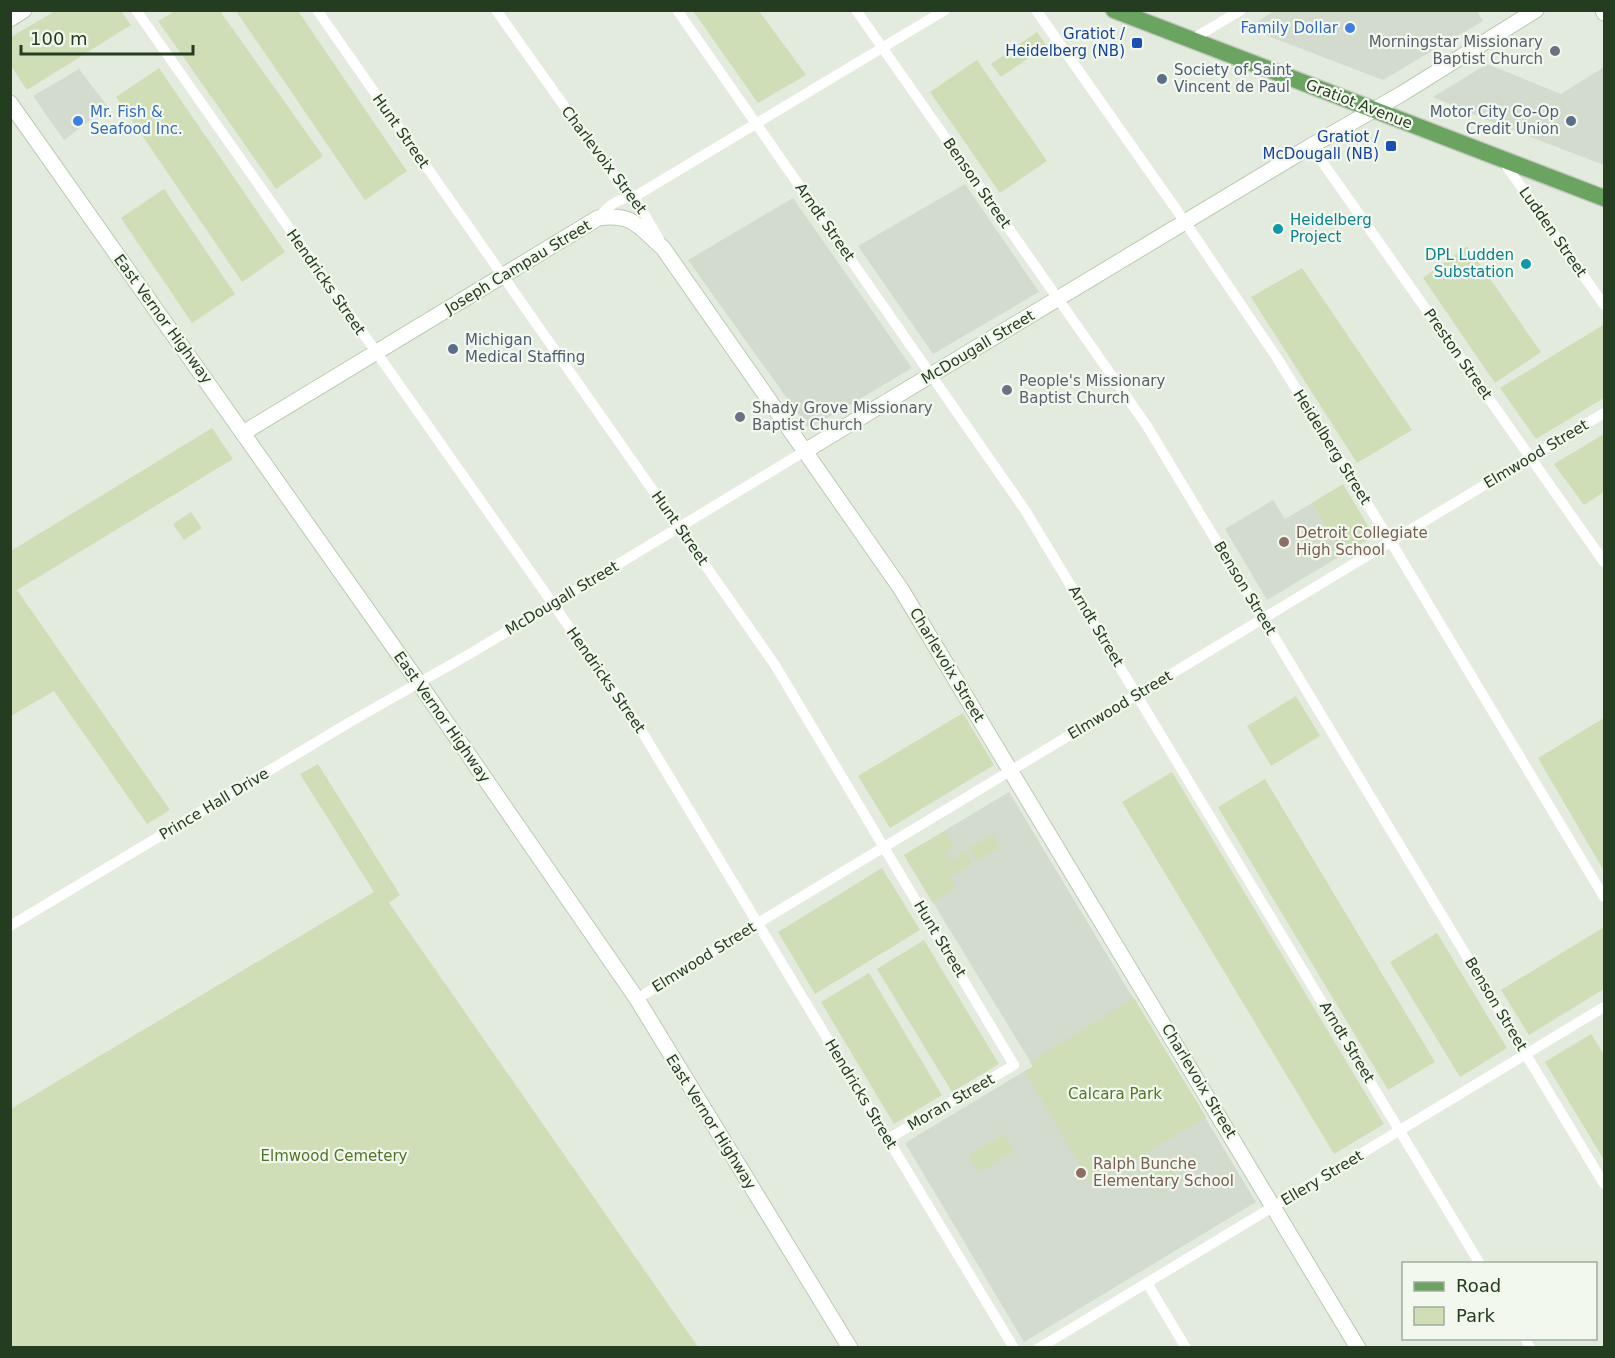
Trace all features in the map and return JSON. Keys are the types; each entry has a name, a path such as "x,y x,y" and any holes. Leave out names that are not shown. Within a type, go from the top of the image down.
{"main road":[{"name":"Gratiot Avenue","path":"1114,10 1605,198"}],"street":[{"path":"10,19 24,10"},
{"name":"Hendricks Street","path":"135,10 638,725 1014,1347"},
{"name":"Hunt Street","path":"317,10 775,665 1014,1065"},
{"name":"Charlevoix Street","path":"496,10 620,185 634,196 663,248 891,572 1358,1347"},
{"name":"Arndt Street","path":"677,10 1025,510 1479,1262"},
{"name":"Benson Street","path":"856,10 1147,426 1605,1184"},
{"name":"Joseph Campau Street","path":"243,432 598,218 612,204 623,198 634,196 945,10"},
{"name":"Heidelberg Street","path":"1036,10 1277,358 1605,897"},
{"path":"1191,40 1241,10"},
{"name":"McDougall Street","path":"419,683 1374,110 1536,10"},
{"name":"East Vernor Highway","path":"10,103 419,683 636,999 850,1347"},
{"name":"Preston Street","path":"1311,146 1605,562"},
{"name":"Ludden Street","path":"1501,158 1605,305"},
{"path":"598,218 616,216 628,219 663,248"},
{"name":"Elmwood Street","path":"636,999 758,923 1605,413"},
{"name":"Prince Hall Drive","path":"10,926 340,727 419,683"},
{"name":"Ellery Street","path":"1039,1347 1605,1007"},
{"name":"Moran Street","path":"888,1139 1014,1065"},
{"path":"1147,1282 1186,1347"}],"shaded area":[{"path":"1276,10 1476,10 1483,21 1383,80 1250,29 1250,26"},
{"path":"1487,64 1561,94 1604,67 1604,165 1433,97"},
{"path":"79,69 108,107 64,140 33,96"},
{"path":"965,184 1039,292 933,354 858,246"},
{"path":"793,198 912,368 809,429 688,260"},
{"name":"Detroit Collegiate High School","path":"1273,500 1285,519 1312,503 1342,555 1267,600 1225,529"},
{"name":"Ralph Bunche Elementary School","path":"1009,792 1256,1202 1024,1342 905,1143 1033,1066 904,855"}],"green space":[{"path":"55,11 121,11 131,25 27,90 11,66 11,37"},
{"path":"175,11 220,11 323,156 276,189 158,21"},
{"path":"236,11 298,11 407,171 365,200"},
{"path":"693,11 759,11 806,75 758,103"},
{"path":"1037,32 1049,49 1046,51 1043,48 1001,77 991,64"},
{"path":"977,60 1047,161 1000,193 930,92"},
{"path":"159,68 285,252 242,282 116,97"},
{"path":"164,189 235,294 192,323 121,218"},
{"path":"1467,246 1541,352 1495,383 1423,278"},
{"path":"1302,268 1412,430 1357,463 1251,297"},
{"path":"1603,325 1604,398 1536,439 1500,388"},
{"path":"212,428 233,459 17,590 170,810 147,824 54,691 11,716 11,551"},
{"path":"1604,434 1604,492 1584,505 1554,464"},
{"path":"1343,484 1374,536 1342,555 1312,503"},
{"path":"191,512 202,528 184,540 173,524"},
{"path":"1296,696 1320,736 1271,766 1247,726"},
{"path":"963,713 994,765 890,828 858,776"},
{"path":"1604,718 1604,871 1538,758"},
{"name":"Elmwood Cemetery","path":"318,764 400,895 389,903 698,1347 11,1347 11,1109 374,892 300,774"},
{"path":"1172,772 1384,1124 1334,1154 1122,802"},
{"path":"1265,779 1435,1062 1388,1090 1218,807"},
{"path":"945,831 954,847 946,852 951,861 964,850 973,864 950,877 956,888 932,902 904,855"},
{"path":"993,834 1000,847 977,861 969,848"},
{"path":"882,868 920,930 815,994 778,932"},
{"path":"1604,927 1604,989 1529,1035 1501,990"},
{"path":"1437,933 1507,1048 1460,1077 1390,962"},
{"path":"924,940 999,1064 952,1092 877,969"},
{"path":"869,973 942,1095 894,1124 821,1002"},
{"name":"Calcara Park","path":"1134,998 1206,1117 1092,1185 1025,1072 1033,1067 1030,1062"},
{"path":"1591,1034 1604,1055 1604,1160 1545,1062"},
{"path":"1004,1134 1014,1151 979,1172 969,1155"},
{"path":"1155,1159 1176,1162 1173,1182 1151,1179"}],"place":[{"name":"Family Dollar","path":"1350,28"},
{"name":"Gratiot / Heidelberg (NB)","path":"1137,43"},
{"name":"Morningstar Missionary Baptist Church","path":"1555,51"},
{"name":"Society of Saint Vincent de Paul","path":"1162,79"},
{"name":"Mr. Fish & Seafood Inc.","path":"78,121"},
{"name":"Motor City Co-Op Credit Union","path":"1571,121"},
{"name":"Gratiot / McDougall (NB)","path":"1391,146"},
{"name":"Heidelberg Project","path":"1278,229"},
{"name":"DPL Ludden Substation","path":"1526,264"},
{"name":"Michigan Medical Staffing","path":"453,349"},
{"name":"People's Missionary Baptist Church","path":"1007,390"},
{"name":"Shady Grove Missionary Baptist Church","path":"740,417"},
{"name":"Detroit Collegiate High School","path":"1284,542"},
{"name":"Ralph Bunche Elementary School","path":"1081,1173"}]}
